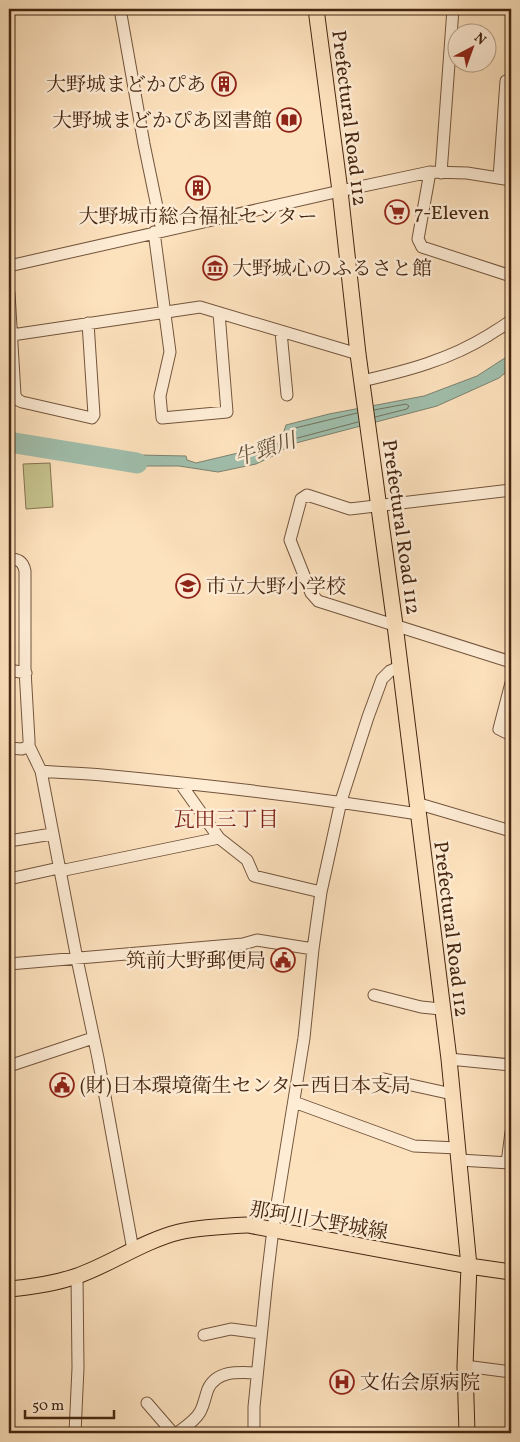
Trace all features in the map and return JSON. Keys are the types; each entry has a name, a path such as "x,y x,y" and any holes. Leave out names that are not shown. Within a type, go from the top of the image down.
{"main road":[{"name":"Prefectural Road 112","path":"316,9 340,191 358,354 395,624 452,1094 469,1266 465,1366 467,1433"},
{"name":"那珂川大野城線","path":"9,1289 37,1287 77,1276 178,1232 212,1227 248,1225 511,1272"}],"street":[{"path":"120,9 158,232 164,312 170,352 160,396 162,418 227,412 219,313"},
{"path":"453,9 436,172 418,239 419,244 422,247 511,276"},
{"path":"499,178 508,100 506,81"},
{"path":"9,266 340,191 436,172 467,173 511,180"},
{"path":"9,293 15,395 22,402 92,418 94,415 88,323"},
{"path":"12,334 200,307 358,354"},
{"path":"362,381 442,359 479,341 511,320"},
{"path":"281,332 288,395"},
{"path":"511,490 350,509 306,495 301,499 290,540 311,593 318,600 511,662"},
{"path":"9,559 18,559 22,562 25,571 29,746 41,771 92,1038 98,1058 133,1250"},
{"path":"254,1433 257,1373 273,1229 304,1038 321,892 341,802 382,679 390,671 399,667"},
{"path":"9,670 26,673"},
{"path":"511,683 499,729 511,735"},
{"path":"9,748 22,749 29,746"},
{"path":"41,771 180,783 417,809 511,831"},
{"path":"180,783 219,838 247,860 254,876 321,892"},
{"path":"9,841 52,834"},
{"path":"9,879 219,838"},
{"path":"9,964 243,944 257,940 313,949"},
{"path":"374,995 441,1010"},
{"path":"9,1066 92,1038"},
{"path":"448,1059 511,1065"},
{"path":"384,1079 452,1094"},
{"path":"294,1102 414,1146 509,1163 511,1132"},
{"path":"75,1433 78,1368 77,1276"},
{"path":"204,1335 231,1329 261,1333"},
{"path":"465,1366 511,1372"},
{"path":"147,1403 175,1433 199,1414 213,1381 224,1374 238,1372 257,1373"}],"shaded area":[{"path":"50,463 53,507 26,509 23,464"}],"water":[{"path":"511,354 511,368 499,378 437,406 292,444 256,464 218,472 179,466 133,466 105,459 137,455 186,456 187,460 196,463 280,443 286,425 329,414 424,396 477,376"}],"waterway":[{"name":"牛頸川","path":"9,442 137,463"}],"place":[{"name":"大野城まどかぴあ","path":"224,84"},
{"name":"大野城まどかぴあ図書館","path":"289,120"},
{"name":"大野城市総合福祉センター","path":"198,188"},
{"name":"7-Eleven","path":"397,212"},
{"name":"大野城心のふるさと館","path":"215,268"},
{"name":"市立大野小学校","path":"188,586"},
{"name":"筑前大野郵便局","path":"283,960"},
{"name":"(財)日本環境衛生センター西日本支局","path":"62,1085"},
{"name":"文佑会原病院","path":"342,1382"}],"district":[{"name":"瓦田三丁目","path":"226,819"}]}
